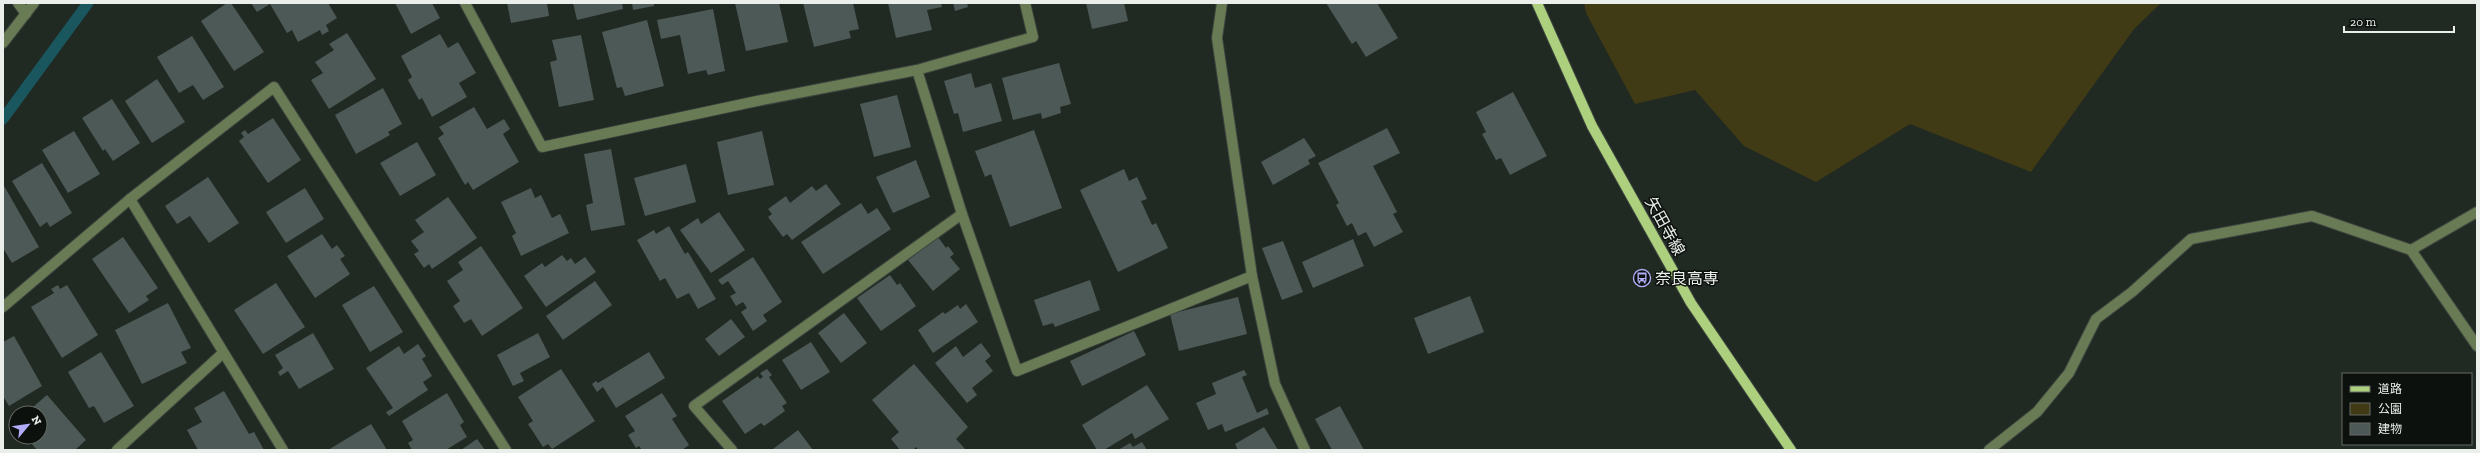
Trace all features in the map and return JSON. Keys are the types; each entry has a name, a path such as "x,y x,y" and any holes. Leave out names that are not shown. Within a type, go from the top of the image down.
{"main road":[{"name":"矢田寺線","path":"1537,3 1592,126 1691,303 1791,450"}],"street":[{"path":"18,3 26,14"},
{"path":"3,43 34,3"},
{"path":"465,3 542,147 757,101 917,70 1033,37 1025,3"},
{"path":"1222,3 1217,38 1252,276 1274,384 1305,450"},
{"path":"917,70 962,214 1017,371 1252,276"},
{"path":"3,308 130,199 274,87 506,450"},
{"path":"130,199 283,450"},
{"path":"2411,250 2477,212"},
{"path":"732,450 694,406 962,214"},
{"path":"1989,450 2037,412 2069,374 2096,319 2132,292 2191,239 2312,216 2411,250 2477,346"},
{"path":"117,450 223,353"}],"green space":[{"path":"1584,3 2161,3 2134,29 2031,172 1910,124 1816,182 1744,146 1695,90 1635,104 1586,13"}],"building":[{"path":"227,3 231,3 264,52 234,71 201,21"},
{"path":"251,3 328,3 337,18 326,25 329,31 322,35 320,30 298,42 292,30 287,33 270,4 257,12"},
{"path":"395,3 432,3 440,18 411,34"},
{"path":"507,3 547,3 549,16 511,23"},
{"path":"573,3 622,3 623,9 577,20"},
{"path":"632,3 654,3 654,6 633,10"},
{"path":"735,3 779,3 788,42 746,51"},
{"path":"803,3 853,3 859,29 849,31 851,38 814,47"},
{"path":"888,3 941,3 942,7 927,10 932,30 896,38"},
{"path":"953,3 967,3 968,7 955,11"},
{"path":"1086,3 1124,3 1128,21 1092,29"},
{"path":"1326,3 1377,3 1398,38 1366,57 1356,41 1352,44"},
{"path":"713,9 725,71 708,75 706,70 688,74 680,35 661,39 657,20"},
{"path":"647,20 664,86 625,96 622,87 617,88 602,32"},
{"path":"347,33 376,79 329,109 311,80 323,73 315,62 334,50 329,44"},
{"path":"440,34 448,48 458,42 476,73 459,83 467,97 432,117 422,98 419,100 408,80 412,77 401,56"},
{"path":"581,35 594,100 559,107 550,62 557,60 552,40"},
{"path":"192,36 224,87 203,100 193,85 179,93 157,57"},
{"path":"1059,63 1071,104 1060,107 1061,113 1042,119 1041,113 1013,120 1002,78"},
{"path":"971,73 975,88 991,83 1002,121 963,132 958,113 954,114 944,81"},
{"path":"157,79 185,122 152,143 125,101"},
{"path":"383,88 402,124 388,132 390,135 356,154 335,115"},
{"path":"1513,92 1547,156 1510,175 1501,158 1496,160 1482,134 1486,132 1476,112"},
{"path":"897,95 911,147 874,157 860,104"},
{"path":"112,99 140,143 113,161 105,149 103,151 82,118"},
{"path":"474,107 487,129 504,119 510,129 503,134 519,162 473,190 468,182 465,185 438,138 444,134 439,127"},
{"path":"273,118 301,160 268,183 239,141 244,137 241,133 245,130 248,134"},
{"path":"1387,128 1400,153 1373,166 1397,212 1393,214 1403,232 1374,247 1366,232 1358,236 1352,223 1347,226 1336,205 1339,203 1318,163"},
{"path":"1034,130 1062,208 1010,227 991,174 985,177 975,151"},
{"path":"74,131 100,174 68,193 42,150"},
{"path":"762,131 774,185 728,195 717,142"},
{"path":"1304,138 1316,156 1308,160 1310,164 1273,185 1261,162"},
{"path":"417,142 436,175 400,196 380,163"},
{"path":"611,149 625,225 591,231 586,205 593,203 584,154"},
{"path":"916,160 930,197 893,213 876,177"},
{"path":"42,163 72,213 50,227 47,222 40,227 12,181"},
{"path":"686,164 696,202 645,216 634,178"},
{"path":"1124,169 1129,181 1137,177 1147,199 1141,201 1152,225 1156,223 1168,248 1118,272 1080,190"},
{"path":"208,177 239,223 209,243 190,216 177,224 165,206"},
{"path":"3,184 39,247 12,263 3,248"},
{"path":"826,184 841,204 792,240 787,234 783,237 768,217 772,214 768,209 786,196 790,203 812,186 816,191"},
{"path":"305,188 324,219 286,243 266,212"},
{"path":"531,188 535,198 541,195 552,218 560,214 569,233 521,256 512,236 516,233 501,202"},
{"path":"448,197 477,238 432,269 429,264 424,268 414,254 419,251 411,241 424,232 415,220"},
{"path":"861,203 868,214 877,208 891,229 823,274 801,242"},
{"path":"719,212 745,250 711,273 680,230 698,218 701,224"},
{"path":"669,226 685,254 688,252 716,299 698,309 689,293 677,299 665,278 660,281 637,240 654,230 656,234"},
{"path":"322,234 332,249 337,245 345,256 340,259 350,274 315,298 287,256"},
{"path":"123,237 158,288 146,296 149,300 129,313 92,259"},
{"path":"938,237 946,248 948,246 954,254 950,257 960,269 933,291 908,260"},
{"path":"1353,239 1364,266 1313,288 1302,262"},
{"path":"1283,241 1303,292 1282,300 1262,248"},
{"path":"481,246 523,308 482,336 471,319 464,323 453,306 460,301 447,281 463,270 458,262"},
{"path":"562,255 567,261 571,258 575,264 585,257 596,272 546,307 524,276 542,263 545,267"},
{"path":"753,257 782,302 763,315 767,321 753,331 741,312 747,308 743,302 736,306 730,296 736,293 728,281 722,285 718,280"},
{"path":"890,275 897,285 900,283 916,306 881,331 857,298"},
{"path":"1090,280 1100,310 1055,327 1053,323 1043,326 1034,300"},
{"path":"595,281 612,305 563,340 546,316"},
{"path":"276,283 305,327 263,354 234,310"},
{"path":"58,285 60,289 67,285 98,335 62,358 31,307 54,293 51,289"},
{"path":"374,286 403,332 370,352 342,305"},
{"path":"1470,296 1484,332 1428,354 1414,318"},
{"path":"1238,297 1247,334 1179,351 1170,314"},
{"path":"168,303 191,348 181,352 187,363 142,384 115,330"},
{"path":"966,304 978,322 933,353 918,330 943,312 945,314 958,305 960,309"},
{"path":"844,313 867,343 841,363 818,333"},
{"path":"731,319 745,337 719,356 705,339"},
{"path":"1134,331 1146,355 1082,386 1070,361"},
{"path":"313,333 334,369 299,389 288,371 280,376 278,372 283,368 275,355"},
{"path":"538,333 550,357 520,373 524,381 513,386 497,355"},
{"path":"14,336 42,386 11,405 8,405 3,396 3,342"},
{"path":"811,342 830,372 801,390 782,360"},
{"path":"981,343 991,356 985,361 993,371 972,388 977,395 967,403 935,363 956,346 963,357"},
{"path":"418,344 426,356 422,359 432,376 423,382 428,390 389,416 386,412 393,408 366,368 399,346 404,354"},
{"path":"101,352 134,406 104,423 94,406 89,408 68,372"},
{"path":"649,352 665,378 616,408 603,387 597,392 592,384 596,381 598,383"},
{"path":"914,364 968,427 956,439 966,450 918,450 916,447 913,450 900,450 891,439 899,432 872,400"},
{"path":"561,369 595,421 552,449 548,444 543,447 528,424 533,421 518,397"},
{"path":"767,369 772,375 769,377 787,403 782,406 785,411 764,426 761,423 745,434 722,401 758,376 760,379 763,377 760,373"},
{"path":"1244,370 1247,375 1242,377 1257,413 1267,408 1269,414 1225,432 1222,424 1208,430 1196,403 1216,394 1212,383"},
{"path":"1147,385 1169,419 1135,439 1132,433 1104,450 1097,450 1082,425"},
{"path":"224,391 249,434 254,432 264,450 198,450 187,430 202,422 194,408"},
{"path":"447,393 464,422 460,425 467,437 446,450 412,450 408,443 413,440 402,421"},
{"path":"662,393 677,416 672,419 689,445 682,450 642,450 639,446 636,448 628,435 635,431 625,416"},
{"path":"47,395 86,440 75,450 37,450 33,445 48,445 48,405 35,405"},
{"path":"1340,406 1364,450 1332,450 1315,419"},
{"path":"371,424 387,450 328,450"},
{"path":"1264,427 1278,450 1238,450 1235,444"},
{"path":"798,430 813,450 773,449"},
{"path":"477,439 485,450 461,450"},
{"path":"1142,442 1147,450 1118,450 1130,443 1133,447"}],"waterway":[{"path":"3,119 88,3"}],"place":[{"name":"奈良高専","path":"1642,278"}]}
